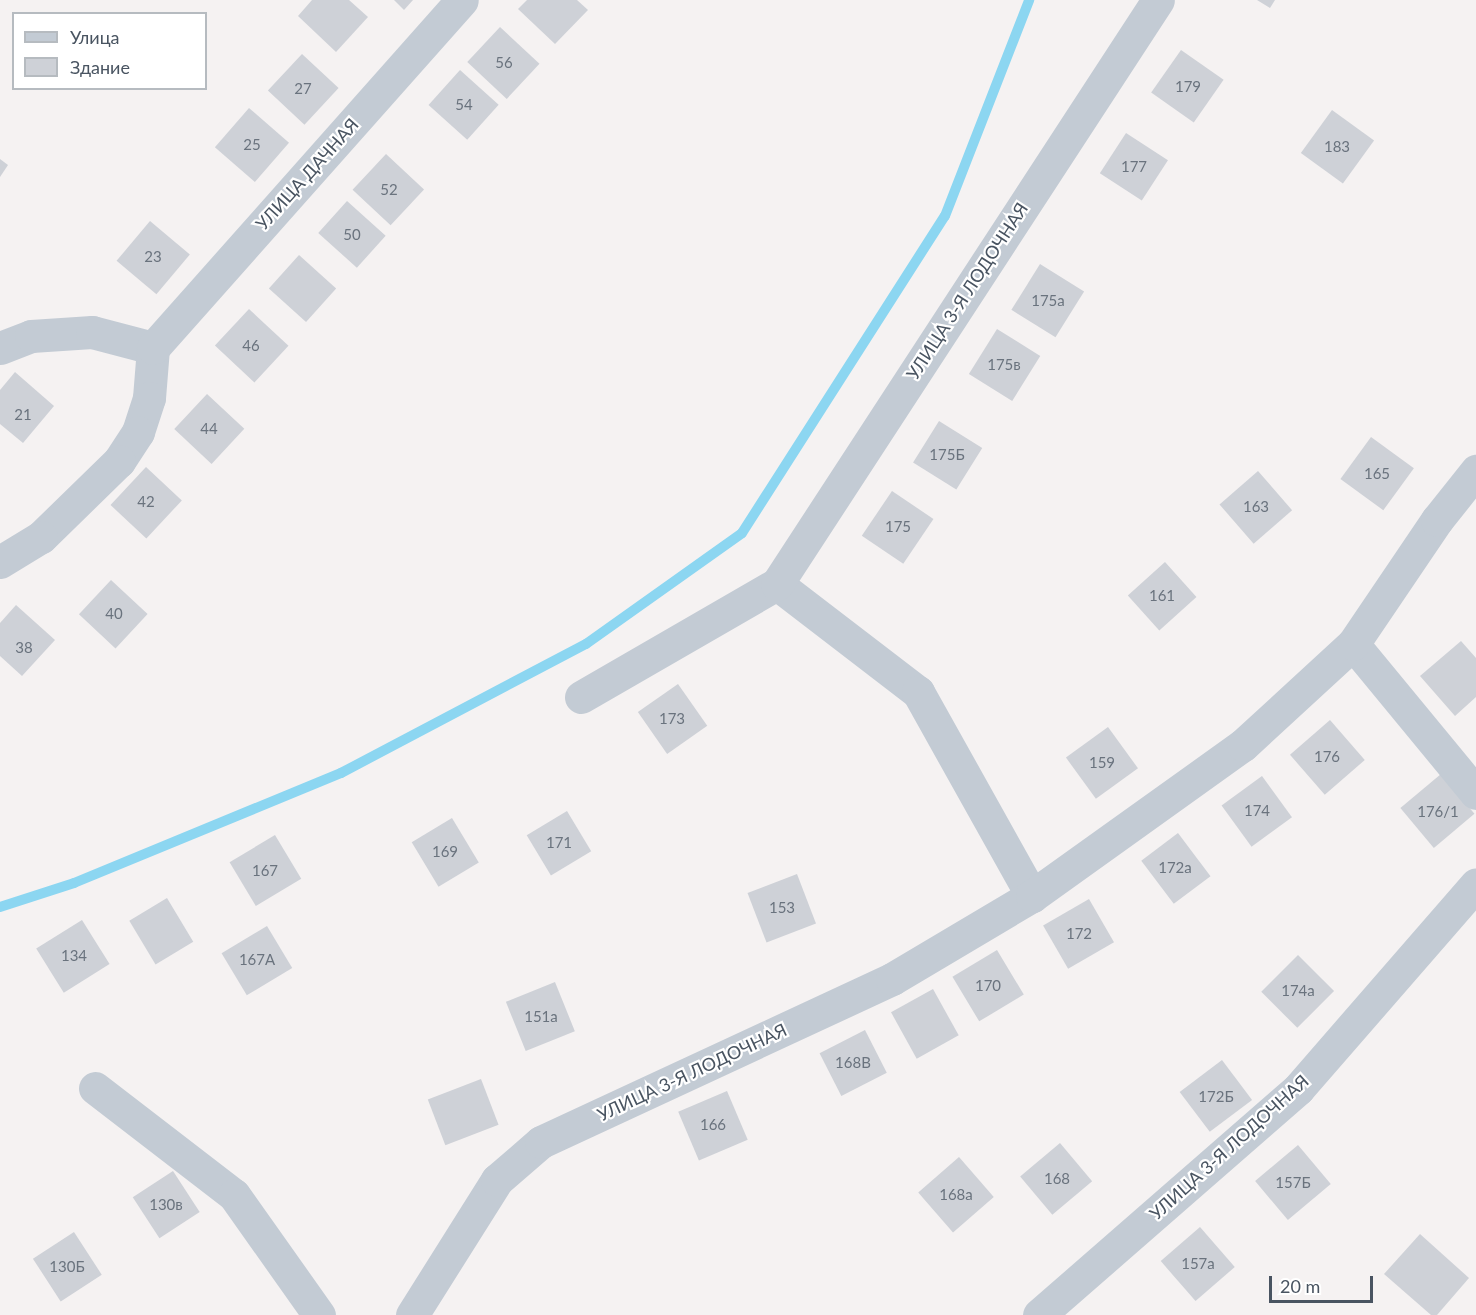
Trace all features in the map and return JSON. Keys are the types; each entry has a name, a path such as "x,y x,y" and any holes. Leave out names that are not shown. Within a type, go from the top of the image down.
{"street":[{"name":"УЛИЦА ДАЧНАЯ","path":"153,348 462,0"},
{"name":"УЛИЦА 3-Я ЛОДОЧНАЯ","path":"581,697 777,584 1158,0"},
{"path":"0,348 31,336 92,332 153,348 149,398 138,432 119,461 41,537 0,562"},
{"name":"УЛИЦА 3-Я ЛОДОЧНАЯ","path":"412,1315 497,1180 541,1142 892,979 1032,896 1243,745 1353,644 1437,520 1476,471"},
{"path":"777,584 918,692 1032,896"},
{"path":"1353,644 1476,793"},
{"name":"УЛИЦА 3-Я ЛОДОЧНАЯ","path":"1039,1315 1298,1089 1476,884"},
{"path":"95,1088 234,1195 319,1315"}],"building":[{"path":"312,0 349,0 368,17 336,52 298,16"},
{"path":"394,0 413,0 404,10"},
{"path":"527,0 577,0 588,10 555,44 518,9"},
{"path":"1257,0 1275,0 1270,8"},
{"path":"500,27 539,64 507,99 467,62"},
{"path":"1181,50 1224,80 1194,122 1151,93"},
{"path":"302,54 339,88 304,125 268,91"},
{"path":"460,70 499,105 467,140 429,105"},
{"path":"249,108 289,143 255,182 215,147"},
{"path":"1332,110 1374,141 1343,183 1301,153"},
{"path":"1126,133 1168,160 1142,200 1100,173"},
{"path":"386,154 424,189 391,225 353,190"},
{"path":"0,159 8,165 0,177"},
{"path":"347,201 386,236 357,268 318,233"},
{"path":"150,221 190,254 156,294 117,261"},
{"path":"299,255 336,288 306,322 269,288"},
{"path":"1040,264 1084,292 1055,337 1011,310"},
{"path":"249,309 288,346 254,382 215,346"},
{"path":"997,329 1040,356 1012,401 969,374"},
{"path":"15,372 54,406 23,443 0,424 0,390"},
{"path":"207,394 244,429 212,464 174,429"},
{"path":"939,421 982,448 956,490 913,463"},
{"path":"1371,437 1414,468 1383,510 1340,479"},
{"path":"146,467 182,500 146,538 111,505"},
{"path":"1258,471 1292,510 1254,544 1220,504"},
{"path":"892,491 933,519 903,564 862,536"},
{"path":"1165,562 1196,597 1159,630 1128,595"},
{"path":"111,580 148,614 116,648 79,614"},
{"path":"16,605 55,640 22,676 0,656 0,623"},
{"path":"1461,641 1476,658 1476,697 1455,716 1420,676"},
{"path":"678,684 707,726 667,754 638,712"},
{"path":"1330,720 1365,760 1325,795 1290,755"},
{"path":"1108,727 1138,768 1096,799 1066,758"},
{"path":"1441,774 1474,814 1434,848 1400,808"},
{"path":"1262,776 1292,817 1252,847 1222,805"},
{"path":"567,811 591,851 551,875 527,835"},
{"path":"452,818 479,863 438,887 412,842"},
{"path":"1178,833 1210,876 1174,904 1141,861"},
{"path":"275,835 301,879 256,906 230,862"},
{"path":"797,874 816,923 767,942 748,893"},
{"path":"167,898 193,942 156,964 129,921"},
{"path":"1089,899 1114,942 1068,969 1043,925"},
{"path":"82,920 110,964 64,993 36,949"},
{"path":"267,926 292,968 247,995 222,953"},
{"path":"997,950 1024,995 979,1021 952,977"},
{"path":"1298,955 1334,991 1297,1028 1261,992"},
{"path":"555,982 575,1031 526,1051 506,1002"},
{"path":"933,989 959,1035 917,1059 891,1012"},
{"path":"865,1030 887,1073 841,1096 820,1053"},
{"path":"1222,1060 1252,1100 1210,1132 1180,1092"},
{"path":"481,1079 499,1125 445,1145 428,1099"},
{"path":"727,1091 748,1140 699,1160 678,1112"},
{"path":"1060,1143 1092,1181 1052,1215 1020,1176"},
{"path":"1298,1145 1331,1184 1288,1220 1255,1181"},
{"path":"959,1157 994,1197 953,1232 918,1192"},
{"path":"173,1171 200,1212 159,1238 133,1197"},
{"path":"1200,1227 1235,1267 1196,1301 1161,1261"},
{"path":"74,1232 102,1275 61,1301 33,1259"},
{"path":"1420,1234 1469,1278 1437,1315 1431,1315 1384,1274"}],"waterway":[{"path":"0,907 74,883 341,773 586,644 742,533 945,216 1029,0"}]}
